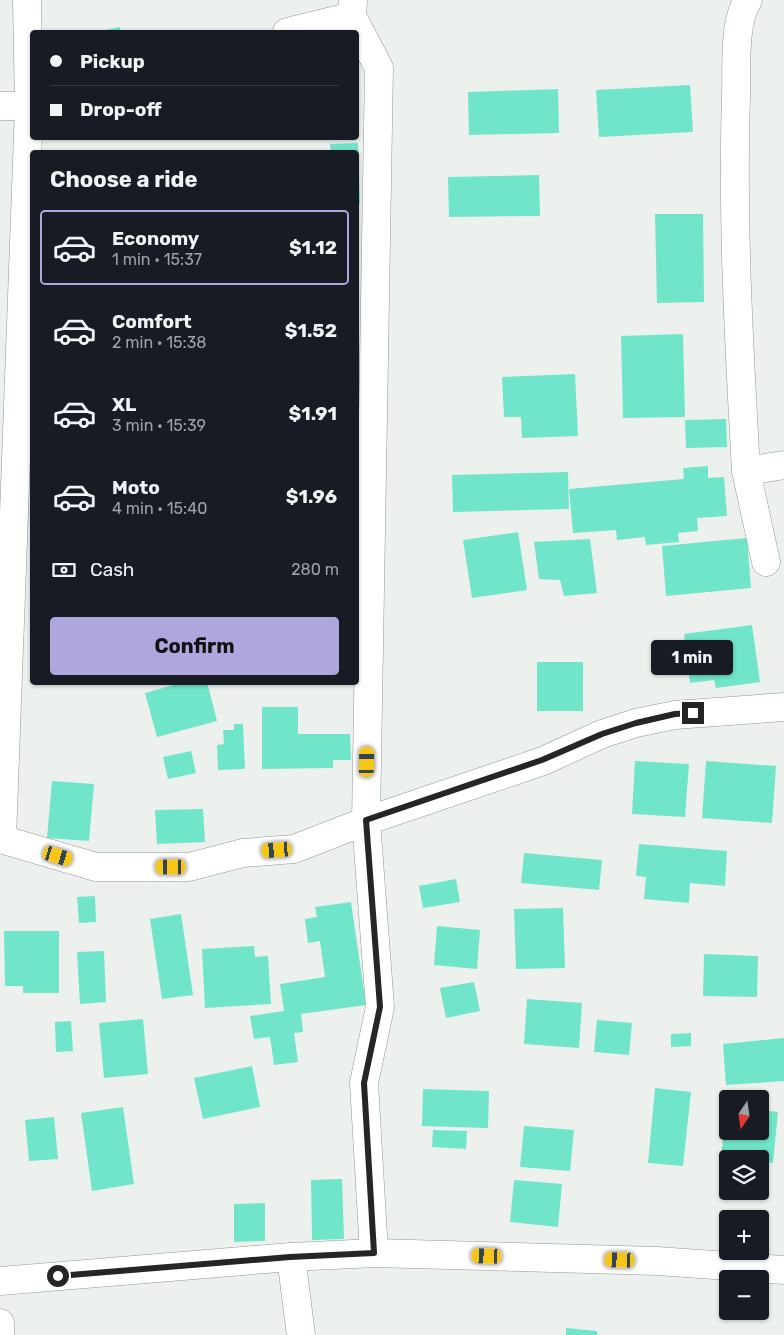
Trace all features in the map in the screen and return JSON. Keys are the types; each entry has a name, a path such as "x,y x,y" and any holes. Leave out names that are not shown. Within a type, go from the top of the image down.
{"street":[{"path":"27,0 30,80"},
{"path":"748,0 744,7 738,33 734,175 737,314 746,471 766,562"},
{"path":"292,30 353,8 379,68 366,820 380,1007 364,1083 374,1253"},
{"path":"0,106 30,107"},
{"path":"30,131 1,839 96,867 189,867 243,853 294,849 366,820 542,760 602,734 636,723 675,714 784,707"},
{"path":"746,471 784,465"},
{"path":"0,1281 290,1257 374,1253 658,1261 784,1270"},
{"path":"290,1257 301,1335"},
{"path":"0,1323 0,1335"}],"building":[{"path":"120,27 121,30 104,30"},
{"path":"690,85 693,132 599,137 596,90"},
{"path":"558,89 559,133 469,135 468,92"},
{"path":"358,143 358,150 331,150 330,144"},
{"path":"539,175 540,216 449,217 448,177"},
{"path":"655,214 703,214 704,302 657,303"},
{"path":"683,334 685,417 623,418 621,336"},
{"path":"575,374 578,436 522,438 521,417 504,417 502,377"},
{"path":"726,419 727,447 686,448 685,420"},
{"path":"708,466 708,478 724,477 727,516 697,518 698,531 678,533 679,542 646,545 645,537 617,540 616,530 573,533 569,489 684,479 683,468"},
{"path":"568,472 569,509 453,512 452,475"},
{"path":"518,532 527,590 472,598 463,540"},
{"path":"747,538 751,588 666,596 662,546"},
{"path":"590,539 597,593 564,596 560,580 539,579 534,542"},
{"path":"752,625 760,682 716,688 714,680 690,683 684,634"},
{"path":"537,662 583,662 583,711 537,711"},
{"path":"173,685 208,685 217,721 157,737 145,693"},
{"path":"262,707 298,707 298,734 350,734 351,760 333,760 333,768 262,769"},
{"path":"234,724 243,724 245,769 218,770 217,745 224,744 223,730 234,730"},
{"path":"191,751 196,773 168,779 163,757"},
{"path":"635,761 689,764 685,817 632,814"},
{"path":"706,761 776,766 772,823 702,818"},
{"path":"52,781 94,784 89,841 47,838"},
{"path":"203,809 205,842 157,844 155,810"},
{"path":"639,844 727,851 725,886 690,883 689,903 644,899 646,877 636,876"},
{"path":"524,853 602,860 599,890 521,883"},
{"path":"456,879 460,902 423,908 419,886"},
{"path":"95,896 96,922 79,923 77,897"},
{"path":"351,902 366,1005 301,1014 303,1032 294,1033 298,1062 274,1065 270,1037 254,1039 250,1016 284,1011 280,984 325,977 320,941 308,943 305,919 317,917 315,907"},
{"path":"563,908 565,968 516,969 514,909"},
{"path":"181,914 193,995 162,999 150,919"},
{"path":"437,926 480,930 477,969 434,965"},
{"path":"4,931 59,931 59,993 23,993 23,986 5,986"},
{"path":"254,946 255,957 268,956 271,1004 205,1008 202,949"},
{"path":"104,951 106,1002 80,1004 77,952"},
{"path":"704,954 758,956 757,997 703,996"},
{"path":"474,982 480,1011 446,1018 440,988"},
{"path":"527,999 582,1003 579,1048 524,1044"},
{"path":"143,1019 148,1074 104,1078 99,1023"},
{"path":"597,1020 632,1023 629,1055 594,1052"},
{"path":"71,1021 73,1051 56,1052 55,1022"},
{"path":"691,1033 691,1046 671,1047 671,1034"},
{"path":"784,1038 784,1081 726,1085 723,1044"},
{"path":"252,1066 260,1107 203,1119 194,1078"},
{"path":"655,1088 691,1092 683,1166 648,1163"},
{"path":"423,1089 489,1091 488,1128 422,1126"},
{"path":"123,1107 134,1184 92,1191 81,1113"},
{"path":"769,1111 778,1112 773,1163 769,1162 769,1150 722,1150 723,1140 769,1140"},
{"path":"54,1117 58,1159 29,1161 25,1120"},
{"path":"524,1126 574,1130 570,1171 520,1167"},
{"path":"433,1130 467,1131 466,1149 432,1147"},
{"path":"342,1179 344,1239 312,1240 311,1180"},
{"path":"514,1180 562,1184 558,1227 510,1222"},
{"path":"265,1203 265,1241 234,1242 234,1204"},
{"path":"566,1328 597,1331 597,1335 566,1335"}],"route":[{"path":"58,1276 290,1257 374,1253 364,1083 380,1007 366,820 542,760 602,734 636,723 675,714 693,713"}]}
